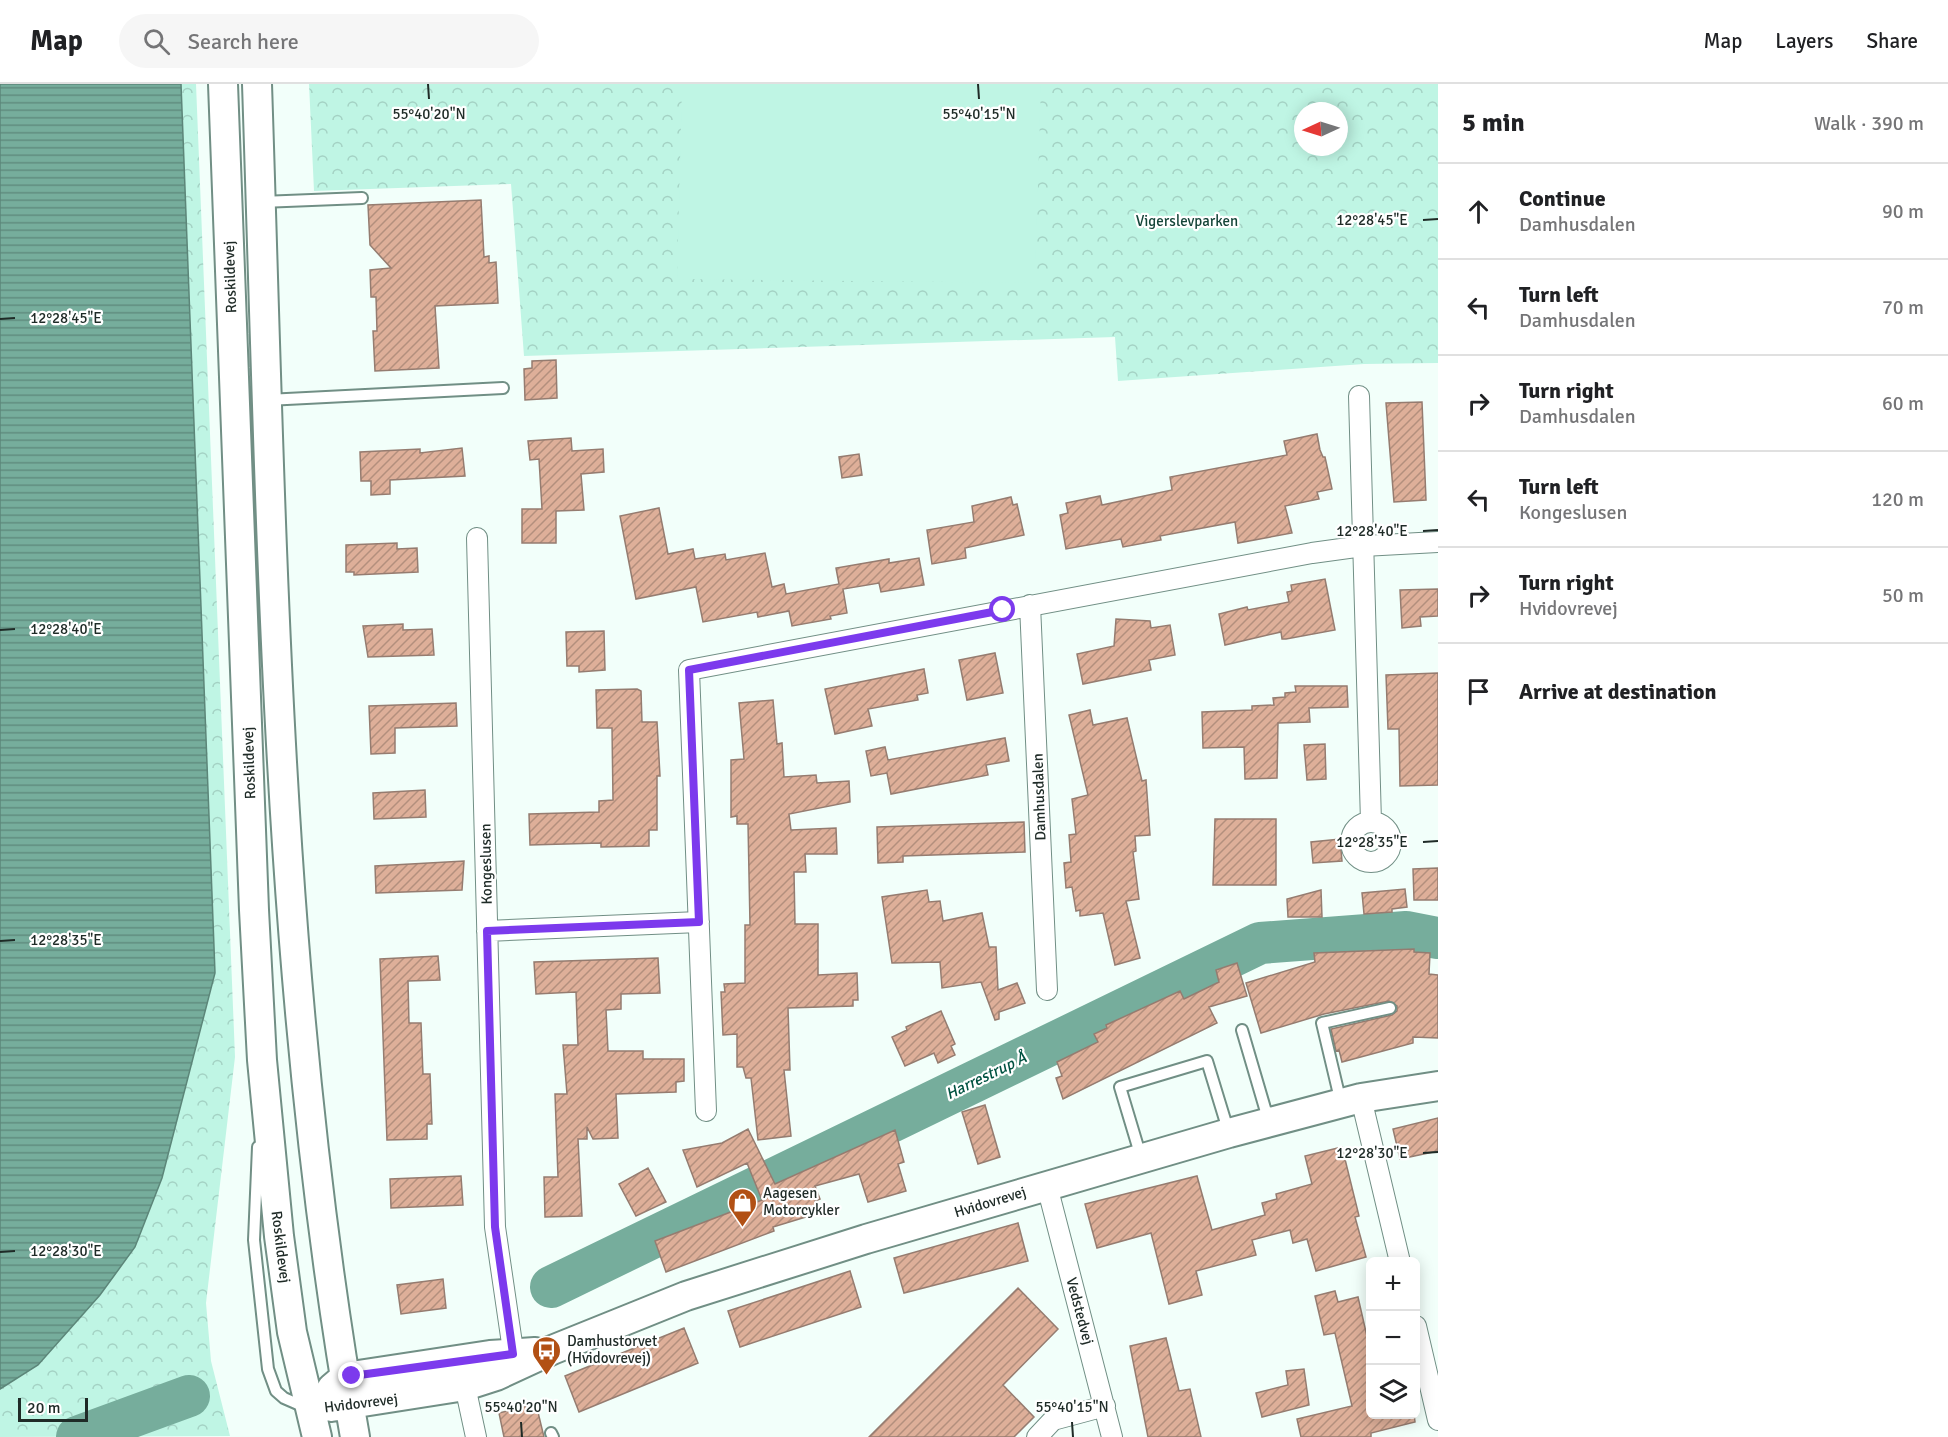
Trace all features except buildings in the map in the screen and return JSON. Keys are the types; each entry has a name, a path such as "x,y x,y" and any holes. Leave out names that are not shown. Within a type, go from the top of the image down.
{"main road":[{"name":"Roskildevej","path":"223,84 262,1060 280,1246 292,1332 317,1437"},
{"path":"257,84 267,400 291,910 307,1083 345,1377 355,1437"},
{"name":"Hvidovrevej","path":"310,1409 345,1377 514,1361 552,1350 687,1296 1047,1186 1351,1100 1438,1086"},
{"name":"Hvidovrevej","path":"310,1409 465,1386 514,1361"}],"street":[{"path":"1359,396 1371,822"},
{"name":"Kongeslusen","path":"477,538 495,1227 514,1361"},
{"path":"706,1112 689,670 1030,605 1364,546 1438,542"},
{"name":"Damhusdalen","path":"1030,605 1047,990"},
{"path":"487,931 699,922"},
{"path":"1351,1100 1398,1257"},
{"name":"Vedstedvej","path":"1047,1186 1112,1437"},
{"path":"1420,1343 1438,1420"},
{"path":"465,1386 476,1437"},
{"path":"1037,1437 1053,1420 1105,1406"}],"lane":[{"path":"261,202 362,198"},
{"path":"267,400 503,388"},
{"path":"1351,1100 1322,1023 1390,1008"},
{"path":"1242,1030 1269,1122"},
{"path":"1141,1159 1120,1087 1131,1083 1207,1061 1229,1133"}],"green space":[{"path":"181,84 196,84 235,1057 206,1303 211,1361 230,1436 0,1437 0,1389 38,1365 100,1295 135,1247 162,1178 215,973"},
{"name":"Vigerslevparken","path":"309,84 1438,84 1438,363 1364,364 1118,381 1115,337 524,356 511,184 314,191"},
{"path":"682,84 1041,84 1035,283 677,279"}],"shaded area":[{"path":"0,84 181,84 215,973 162,1178 135,1247 100,1295 38,1365 0,1389"}],"waterway":[{"name":"Harrestrup Å","path":"551,1287 1260,943 1406,932 1438,938"},
{"name":"Harrestrup Å","path":"77,1437 189,1396"}],"place":[{"name":"Aagesen Motorcykler","path":"742,1228"},
{"name":"Damhustorvet (Hvidovrevej)","path":"546,1376"}],"route":[{"path":"352,1376 490,1355 513,1354 495,1227 487,931 699,922 689,670 1003,610"}]}
